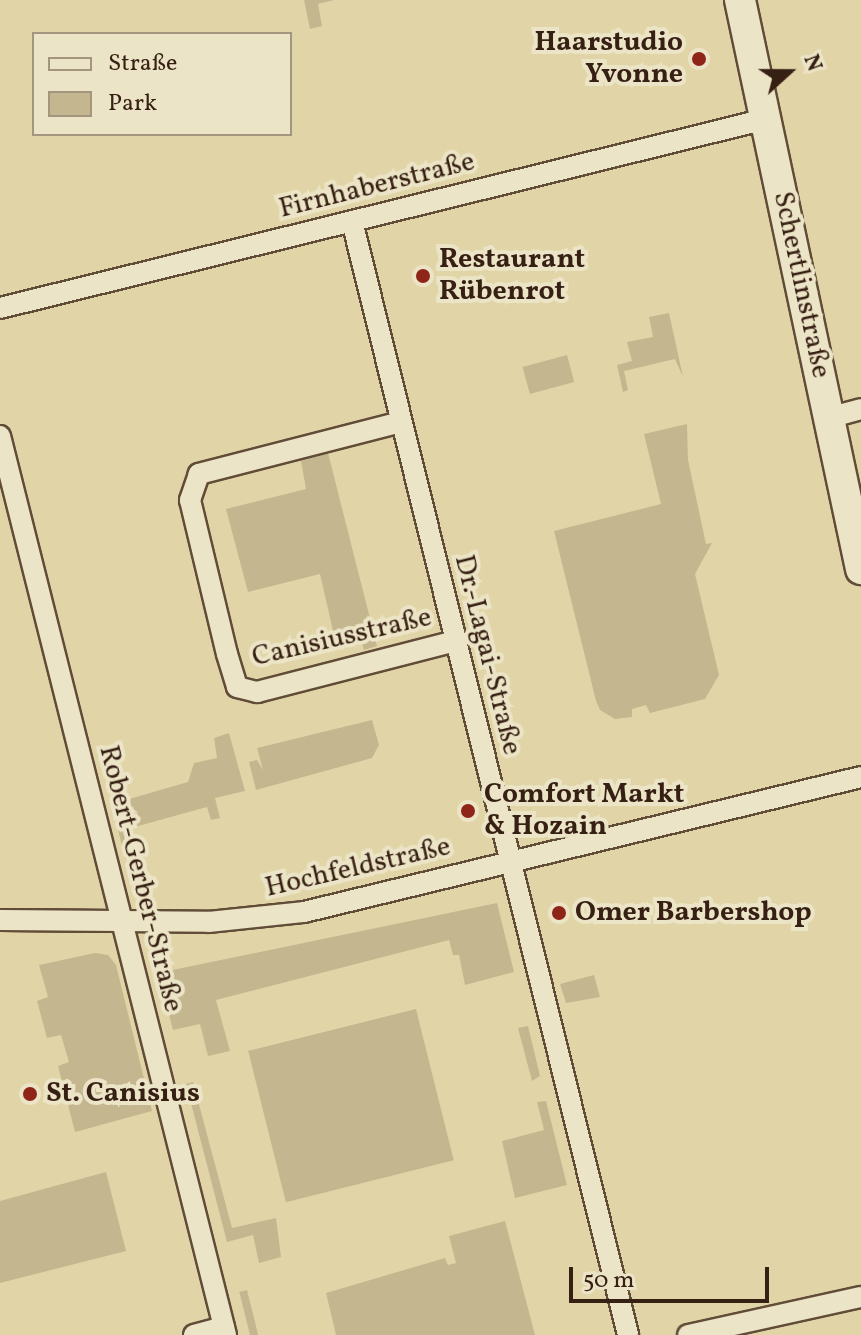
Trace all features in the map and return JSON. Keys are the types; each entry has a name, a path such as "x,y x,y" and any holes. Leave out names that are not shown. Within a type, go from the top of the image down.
{"street":[{"name":"Schertlinstraße","path":"740,0 861,569"},
{"name":"Firnhaberstraße","path":"0,308 766,119"},
{"name":"Dr.-Lagai-Straße","path":"352,221 628,1335"},
{"path":"828,418 861,409"},
{"name":"Canisiusstraße","path":"401,422 199,474 190,500 227,654 237,687 257,692 455,641"},
{"name":"Robert-Gerber-Straße","path":"0,436 225,1331"},
{"name":"Hochfeldstraße","path":"0,920 121,918 251,921 861,777"},
{"path":"688,1335 861,1297"},
{"path":"194,1335 225,1331"}],"green space":[{"path":"304,0 334,0 318,4 322,26 310,29"},
{"path":"669,313 683,377 675,359 624,371 628,390 623,392 617,365 632,361 627,342 653,337 649,317"},
{"path":"567,355 574,382 530,394 523,367"},
{"path":"687,424 688,460 706,544 712,543 695,574 719,675 705,699 650,713 646,705 632,709 632,717 615,719 600,710 596,701 554,531 661,504 644,434"},
{"path":"328,453 377,646 364,650 358,629 334,635 320,574 248,592 226,509 306,489 301,461"},
{"path":"372,720 379,745 372,758 256,790 249,762 257,760 263,770 257,748"},
{"path":"229,733 245,791 215,798 220,818 211,820 207,807 131,828 139,858 125,859 112,804 188,782 194,763 217,758 214,738"},
{"path":"497,903 514,972 465,985 459,955 453,955 449,940 216,1000 230,1051 208,1056 200,1024 173,1030 158,973"},
{"path":"95,953 108,955 116,965 152,1111 75,1132 58,1066 69,1062 61,1035 47,1038 37,1001 48,997 39,965"},
{"path":"594,975 600,997 566,1003 560,984"},
{"path":"416,1009 454,1160 286,1202 248,1051"},
{"path":"528,1026 540,1076 532,1081 518,1028"},
{"path":"193,1082 232,1228 276,1218 281,1257 259,1263 253,1235 227,1242 186,1084"},
{"path":"546,1101 567,1185 515,1198 502,1141 544,1130 537,1102"},
{"path":"106,1172 126,1251 0,1283 0,1201"},
{"path":"505,1221 535,1335 336,1335 326,1293 445,1258 448,1265 456,1263 449,1236"},
{"path":"247,1290 258,1335 250,1335 239,1292"}],"place":[{"name":"Haarstudio Yvonne","path":"699,59"},
{"name":"Restaurant Rübenrot","path":"423,276"},
{"name":"Comfort Markt & Hozain","path":"468,811"},
{"name":"Omer Barbershop","path":"559,913"},
{"name":"St. Canisius","path":"30,1094"}]}
